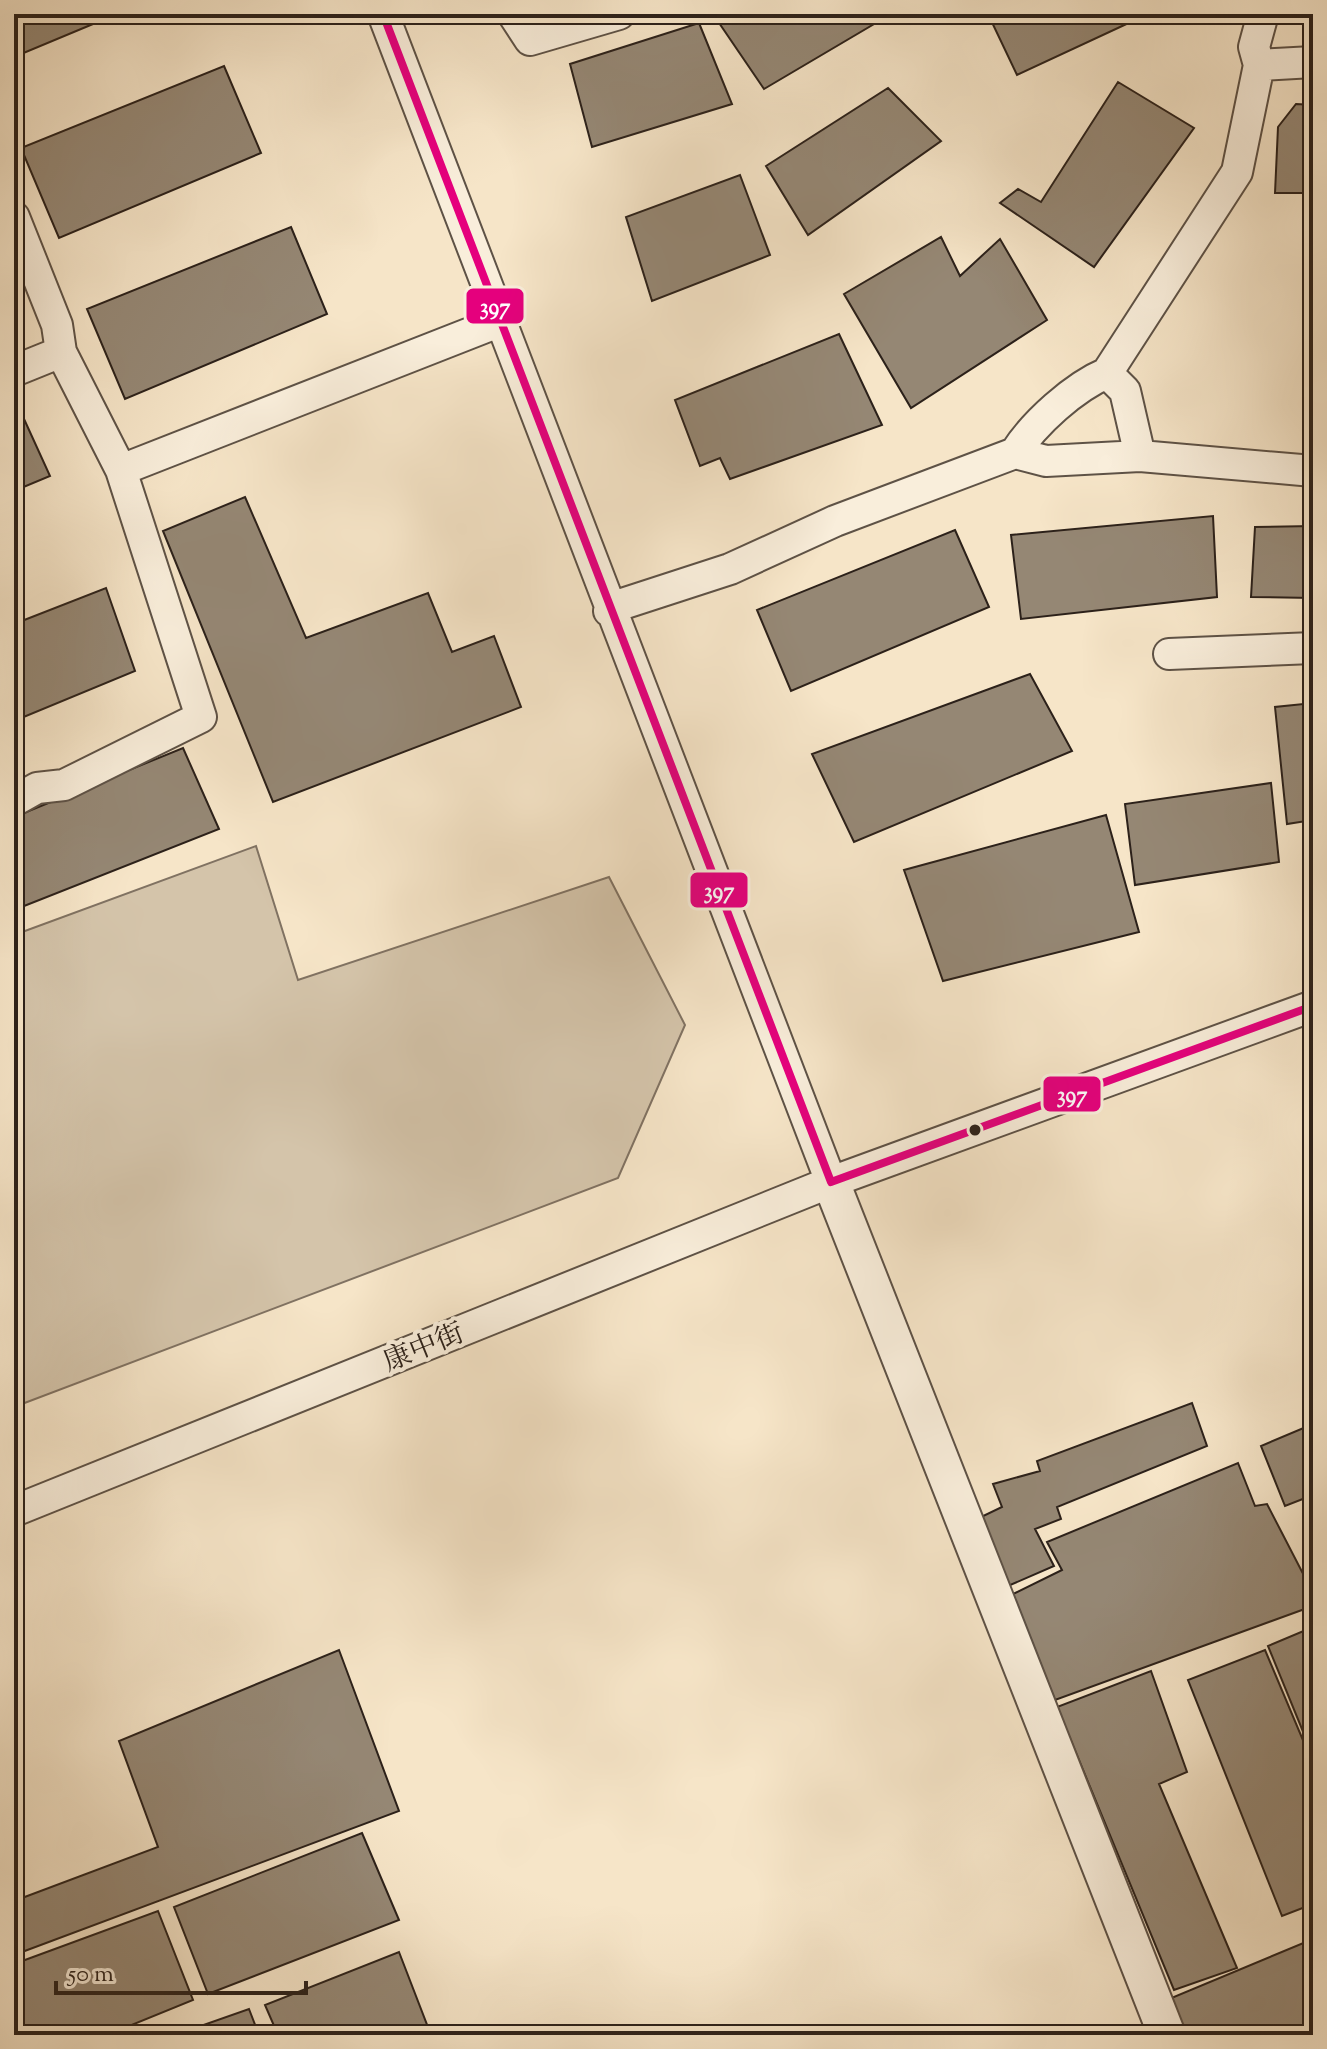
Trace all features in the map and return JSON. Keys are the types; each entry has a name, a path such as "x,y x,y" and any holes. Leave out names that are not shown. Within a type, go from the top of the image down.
{"street":[{"path":"383,14 831,1182 1167,2035"},
{"path":"513,14 530,40 619,14"},
{"path":"1015,453 1026,436 1088,381 1107,373 1237,172 1259,65 1254,47 1263,14"},
{"path":"1259,65 1313,62"},
{"path":"14,217 57,325 61,352 121,470 201,717 64,785 37,788 14,801"},
{"path":"121,470 501,321"},
{"path":"14,371 61,352"},
{"path":"1107,373 1125,391 1140,456"},
{"path":"610,610 730,569 835,521 1015,453 1046,461 1140,456 1313,471"},
{"path":"1169,654 1313,648"},
{"name":"康中街","path":"14,1511 831,1182 1313,1006"}],"shaded area":[{"path":"256,846 298,980 609,877 685,1025 618,1178 14,1407 14,935"}],"building":[{"path":"14,14 117,14 14,57"},
{"path":"713,14 891,14 764,89"},
{"path":"988,14 1148,14 1017,75"},
{"path":"699,23 732,104 592,147 570,64"},
{"path":"224,66 261,153 59,238 21,148"},
{"path":"1118,82 1194,128 1094,267 1000,203 1018,189 1041,202"},
{"path":"888,88 941,141 808,235 766,166"},
{"path":"1296,104 1313,105 1313,193 1275,193 1278,127"},
{"path":"740,175 770,255 652,301 626,217"},
{"path":"291,227 327,314 125,399 87,309"},
{"path":"941,237 960,276 1000,239 1047,320 911,408 844,294"},
{"path":"839,334 882,425 730,479 720,458 700,466 675,400"},
{"path":"14,397 50,476 14,491"},
{"path":"245,497 306,638 428,593 452,652 494,636 521,707 273,802 163,531"},
{"path":"1213,516 1217,597 1021,619 1011,535"},
{"path":"1313,526 1313,598 1251,597 1255,527"},
{"path":"955,530 989,607 791,691 757,610"},
{"path":"106,588 135,671 14,721 14,624"},
{"path":"1030,674 1072,751 854,842 812,754"},
{"path":"1313,703 1313,820 1287,824 1275,707"},
{"path":"183,748 219,829 14,910 14,817"},
{"path":"1271,783 1279,862 1135,885 1125,804"},
{"path":"1106,815 1139,932 943,981 904,870"},
{"path":"1192,1403 1207,1446 1057,1507 1061,1519 1035,1529 1054,1566 1008,1586 979,1518 1002,1507 993,1484 1040,1471 1037,1461"},
{"path":"1313,1424 1313,1495 1285,1506 1261,1446"},
{"path":"1238,1463 1255,1506 1267,1504 1313,1593 1313,1606 1055,1700 1013,1594 1062,1570 1047,1542"},
{"path":"1313,1627 1313,1756 1268,1646"},
{"path":"339,1650 399,1811 14,1955 14,1901 158,1847 119,1741"},
{"path":"1265,1650 1313,1764 1313,1904 1282,1916 1188,1680"},
{"path":"1151,1671 1187,1772 1159,1784 1237,1968 1174,1990 1057,1707"},
{"path":"362,1833 399,1920 208,1994 174,1907"},
{"path":"158,1911 193,2000 107,2035 14,2035 14,1964"},
{"path":"1313,1939 1313,2027 1293,2035 1183,2035 1169,1999"},
{"path":"399,1952 431,2035 278,2035 265,2005"},
{"path":"249,2009 259,2035 175,2035"}],"transit line":[{"name":"397","path":"383,14 831,1182"},
{"name":"397","path":"831,1182 1313,1006"}]}
